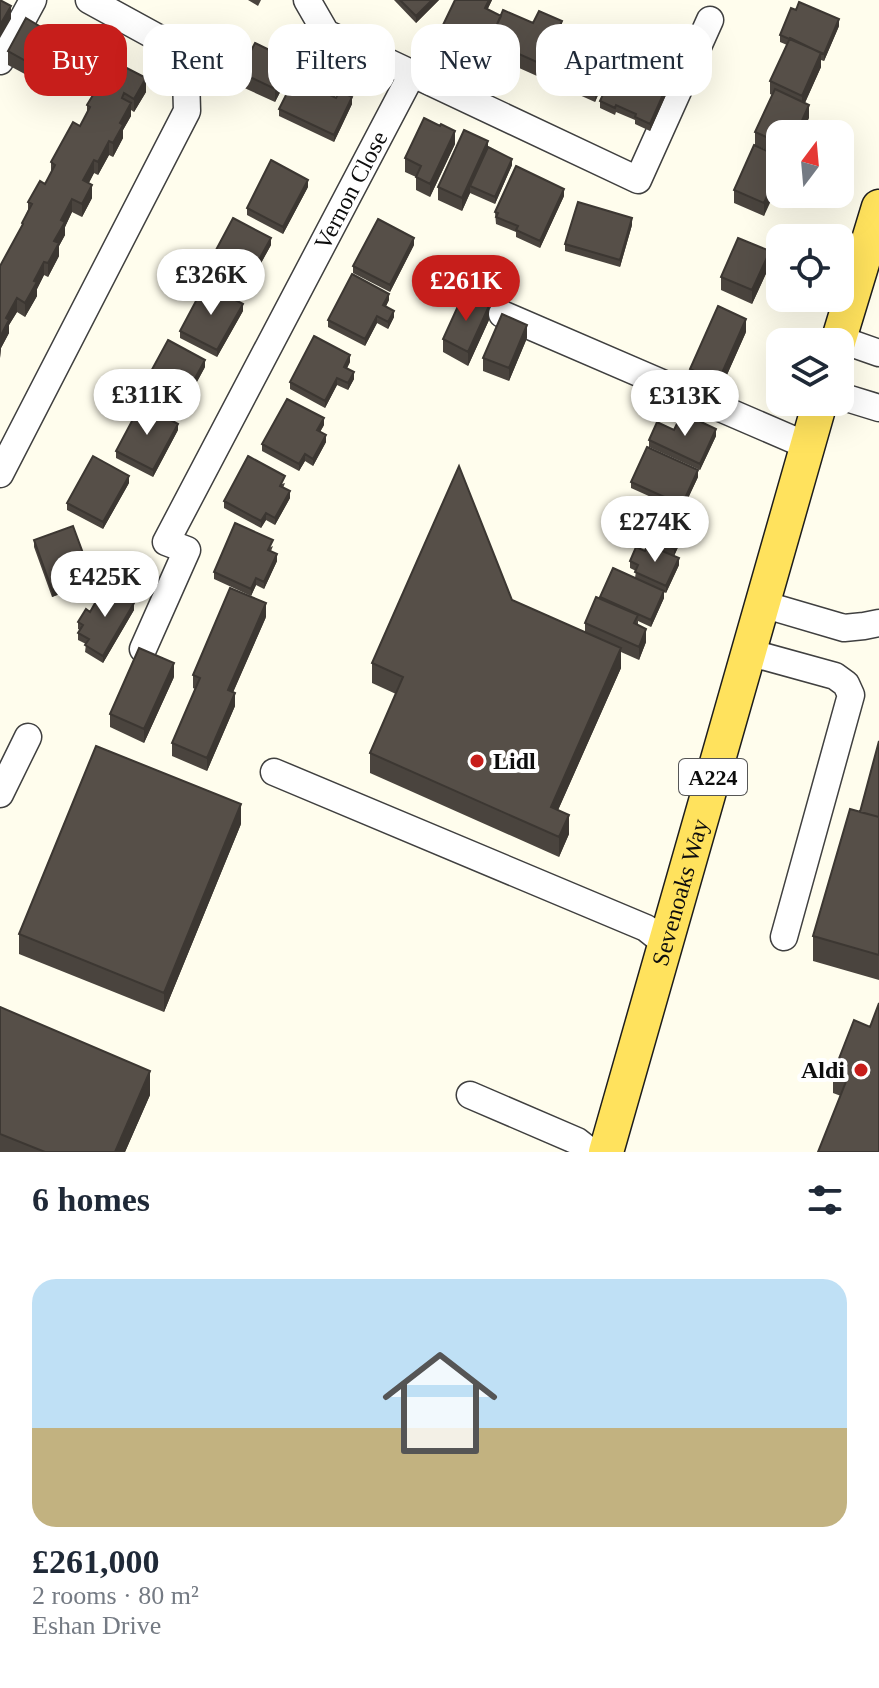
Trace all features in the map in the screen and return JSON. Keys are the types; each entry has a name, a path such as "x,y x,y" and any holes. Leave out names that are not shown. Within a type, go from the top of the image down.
{"main road":[{"path":"842,328 879,207"},
{"name":"Sevenoaks Way","path":"606,1152 816,416"}],"street":[{"path":"0,61 33,0"},
{"path":"0,474 187,111 186,76 162,40 89,0"},
{"path":"307,0 326,33 411,74"},
{"path":"459,96 638,180 710,20"},
{"name":"Vernon Close","path":"143,649 187,550 166,542 411,76"},
{"path":"502,314 808,446"},
{"path":"854,346 879,353"},
{"path":"854,400 879,408"},
{"path":"762,604 844,628 879,623"},
{"path":"748,652 835,676 846,684 851,695 784,937"},
{"path":"0,794 28,737"},
{"path":"274,772 646,928 665,943"},
{"path":"470,1095 577,1141 591,1152"}],"building":[{"path":"0,0 11,6 0,25"},
{"path":"400,0 432,0 416,16"},
{"path":"455,0 489,0 485,8 501,16 497,24 443,24"},
{"path":"799,2 839,19 824,54 780,35 791,8 796,10"},
{"path":"503,10 533,23 539,11 562,21 561,24 536,24 536,62 520,54 520,24 497,24"},
{"path":"26,18 36,24 24,24 24,60 8,51"},
{"path":"790,38 821,53 802,96 770,81"},
{"path":"255,43 268,49 268,86 252,78 252,49"},
{"path":"127,68 143,76 143,83 134,99 127,95"},
{"path":"775,89 809,105 802,120 766,120 766,137 755,132"},
{"path":"92,96 123,96 131,103 113,143 109,141 98,162 94,160 83,180 92,185 82,204 72,199 61,220 65,222 54,241 59,243 48,263 44,262 25,303 17,298 0,337 0,266 32,204 28,202 40,181 45,184 55,165 51,162 73,122 80,126 90,107 87,105"},
{"path":"286,96 352,97 334,135 279,109"},
{"path":"602,96 662,96 650,124 635,117 636,114 600,101"},
{"path":"424,118 455,131 430,184 416,177 421,166 405,158"},
{"path":"464,130 488,141 462,198 438,187"},
{"path":"754,145 766,151 764,203 734,190"},
{"path":"488,147 512,159 495,197 470,186"},
{"path":"271,160 308,180 283,227 247,208"},
{"path":"516,166 564,189 540,241 516,230 518,226 496,217 498,213 495,212"},
{"path":"578,202 632,218 620,260 565,244"},
{"path":"233,218 271,238 245,285 208,265"},
{"path":"378,219 414,238 390,285 353,266"},
{"path":"738,238 766,249 766,260 752,290 721,277"},
{"path":"352,274 389,294 383,305 394,311 388,322 377,316 365,339 328,320"},
{"path":"205,284 243,304 217,350 180,331"},
{"path":"463,295 489,306 468,352 443,339"},
{"path":"718,306 746,319 718,382 690,369"},
{"path":"502,314 527,325 509,368 483,358"},
{"path":"314,336 350,355 344,367 354,372 348,383 337,378 325,401 290,382"},
{"path":"168,340 205,360 180,406 143,386"},
{"path":"287,399 324,418 317,430 326,435 313,459 305,454 299,464 262,444"},
{"path":"141,404 178,424 153,470 116,451"},
{"path":"682,413 716,429 700,464 649,440 657,422 674,430"},
{"path":"647,447 698,470 682,505 631,482"},
{"path":"93,456 129,476 103,522 67,503"},
{"path":"248,456 285,476 280,486 290,491 275,518 266,513 261,521 224,501"},
{"path":"459,466 512,600 621,648 551,807 569,815 559,837 370,753 403,677 372,663"},
{"path":"639,505 685,525 674,549 629,528"},
{"path":"235,523 273,540 268,550 277,554 264,582 256,578 251,589 214,572"},
{"path":"73,526 91,575 52,590 34,540"},
{"path":"648,545 679,558 666,586 635,572 638,565 630,561 636,547 645,551"},
{"path":"613,568 664,591 651,620 600,597"},
{"path":"106,584 134,603 103,656 85,645 89,639 78,633 83,625 78,622 86,609 90,612"},
{"path":"230,588 266,603 228,690 235,693 207,758 172,743 200,678 193,675"},
{"path":"596,597 638,615 634,623 646,629 639,647 585,623"},
{"path":"139,648 174,663 144,729 110,714"},
{"path":"879,741 879,817 860,812"},
{"path":"96,746 241,804 164,993 19,934"},
{"path":"850,809 879,817 879,955 813,936"},
{"name":"Aldi","path":"879,1003 879,1152 818,1152 847,1079 833,1074 854,1020 870,1027"},
{"path":"0,1007 150,1071 115,1152 45,1152 0,1134"}],"place":[{"name":"Lidl","path":"477,761"},
{"name":"Aldi","path":"861,1070"}]}
